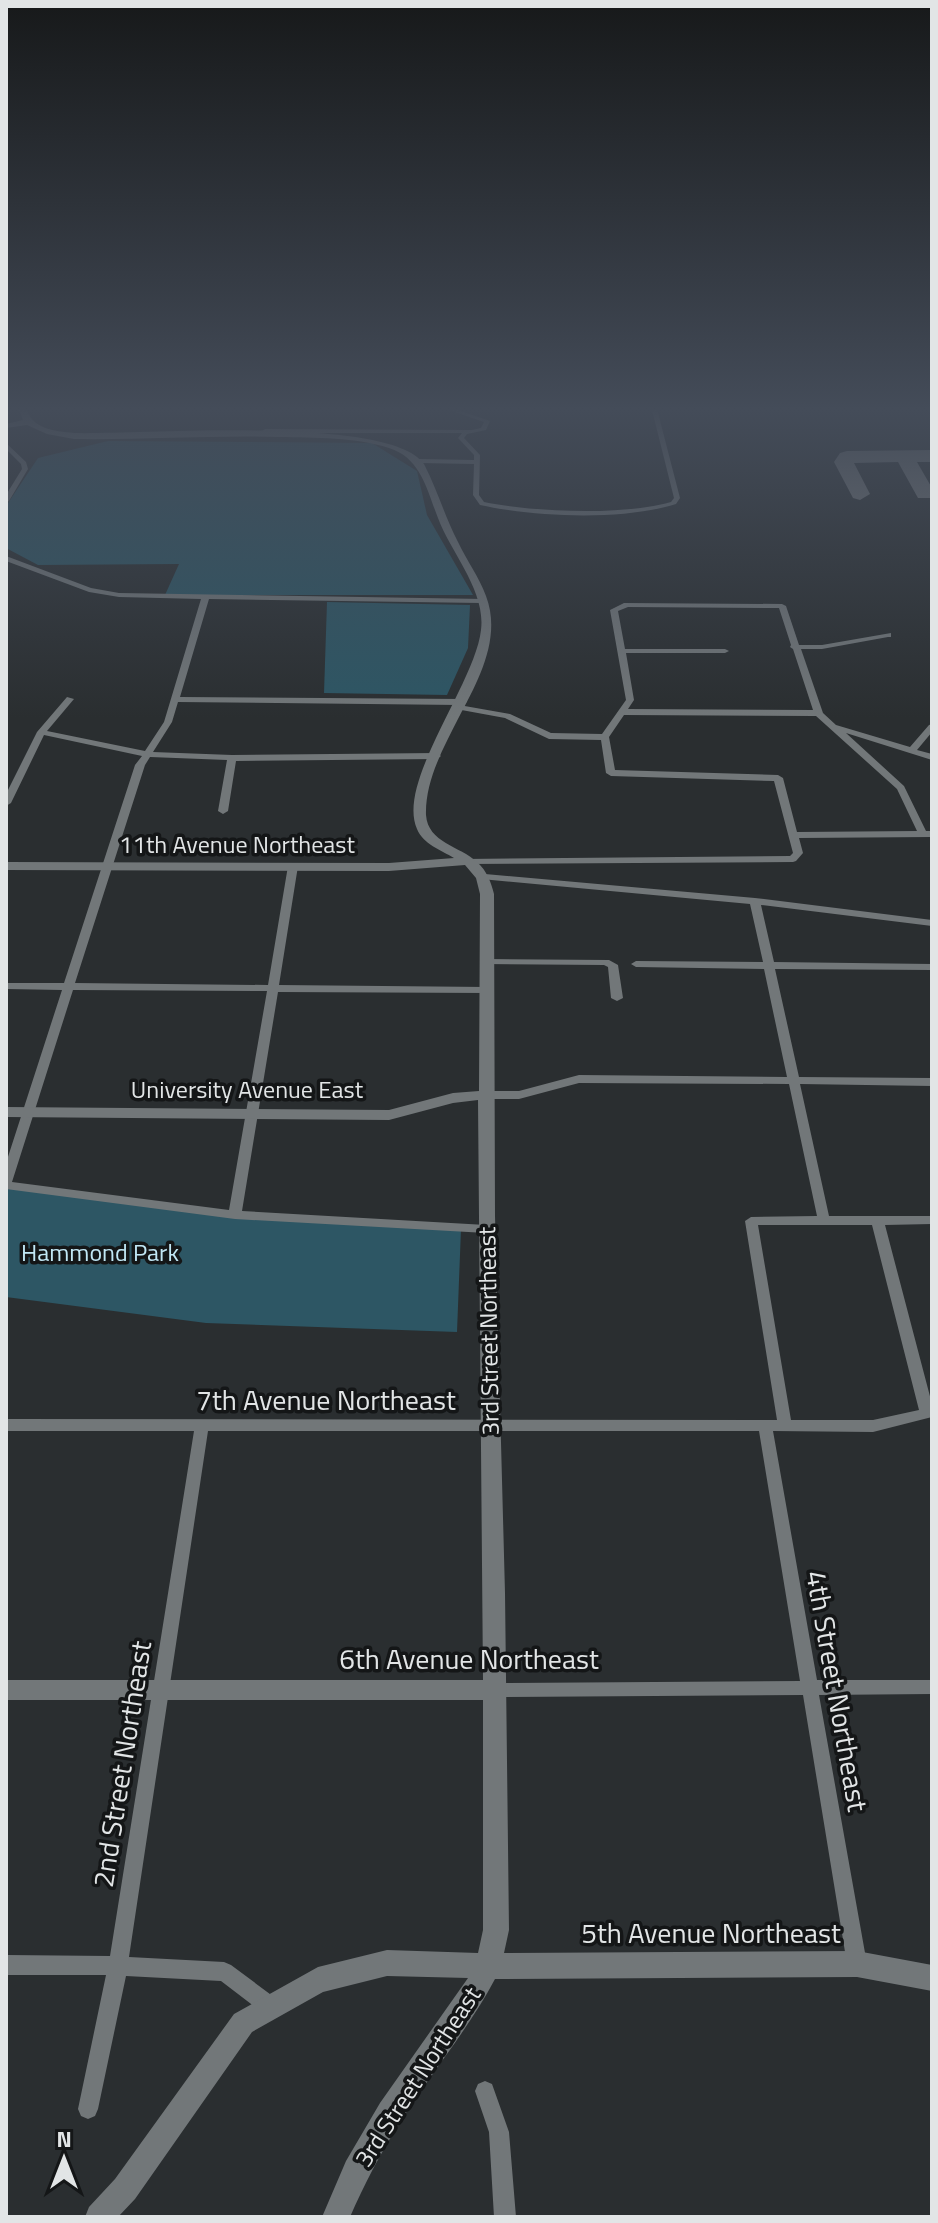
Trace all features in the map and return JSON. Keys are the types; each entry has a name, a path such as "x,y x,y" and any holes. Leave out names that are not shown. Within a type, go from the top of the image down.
{"street":[{"path":"437,511 487,608 487,630 483,651 421,798 420,821 431,838 467,861 485,877 755,901 932,923"},
{"path":"6,558 89,590 154,598 481,601"},
{"path":"205,599 168,722 146,754 6,1184 235,1215 486,1229"},
{"path":"467,861 793,859 798,853 778,778 623,776 611,773 605,737 630,700 614,610 627,605 782,606 818,713 901,788 928,834 794,835"},
{"path":"794,647 822,647 888,635"},
{"path":"620,651 725,651"},
{"path":"6,803 41,732 70,699"},
{"path":"175,699 461,704 507,716 549,736 605,737"},
{"path":"623,712 818,713"},
{"path":"828,725 932,757"},
{"path":"912,750 932,727"},
{"path":"41,732 146,754 232,758 437,756"},
{"path":"223,811 232,758"},
{"name":"11th Avenue Northeast","path":"6,866 389,867 467,861"},
{"path":"235,1215 293,866"},
{"name":"3rd Street Northeast","path":"336,2216 390,2113 468,2002 488,1966 496,1930 498,1888 486,1229 485,877"},
{"path":"755,901 824,1221"},
{"path":"487,962 605,962 613,965 617,998"},
{"path":"636,964 932,967"},
{"path":"6,986 487,990"},
{"path":"485,1095 519,1095 579,1079 932,1082"},
{"name":"University Avenue East","path":"6,1112 389,1115 453,1098 485,1095"},
{"path":"877,1220 930,1413"},
{"path":"785,1427 751,1221 932,1220"},
{"name":"7th Avenue Northeast","path":"6,1425 873,1426 930,1413"},
{"name":"2nd Street Northeast","path":"88,2109 118,1966 202,1425"},
{"name":"4th Street Northeast","path":"765,1426 857,1964"},
{"name":"6th Avenue Northeast","path":"6,1690 932,1687"},
{"name":"5th Avenue Northeast","path":"99,2217 125,2189 243,2023 318,1980 387,1963 488,1966 857,1964 932,1978"},
{"path":"6,1965 118,1966 224,1972 271,2007"},
{"path":"485,2091 499,2132 505,2217"}],"green space":[{"path":"6,511 426,511 473,595 165,595 179,564 38,565 6,548"},
{"path":"327,602 470,605 468,648 447,695 324,693"},
{"name":"Hammond Park","path":"6,1185 235,1215 461,1229 457,1332 206,1323 6,1297"}]}
